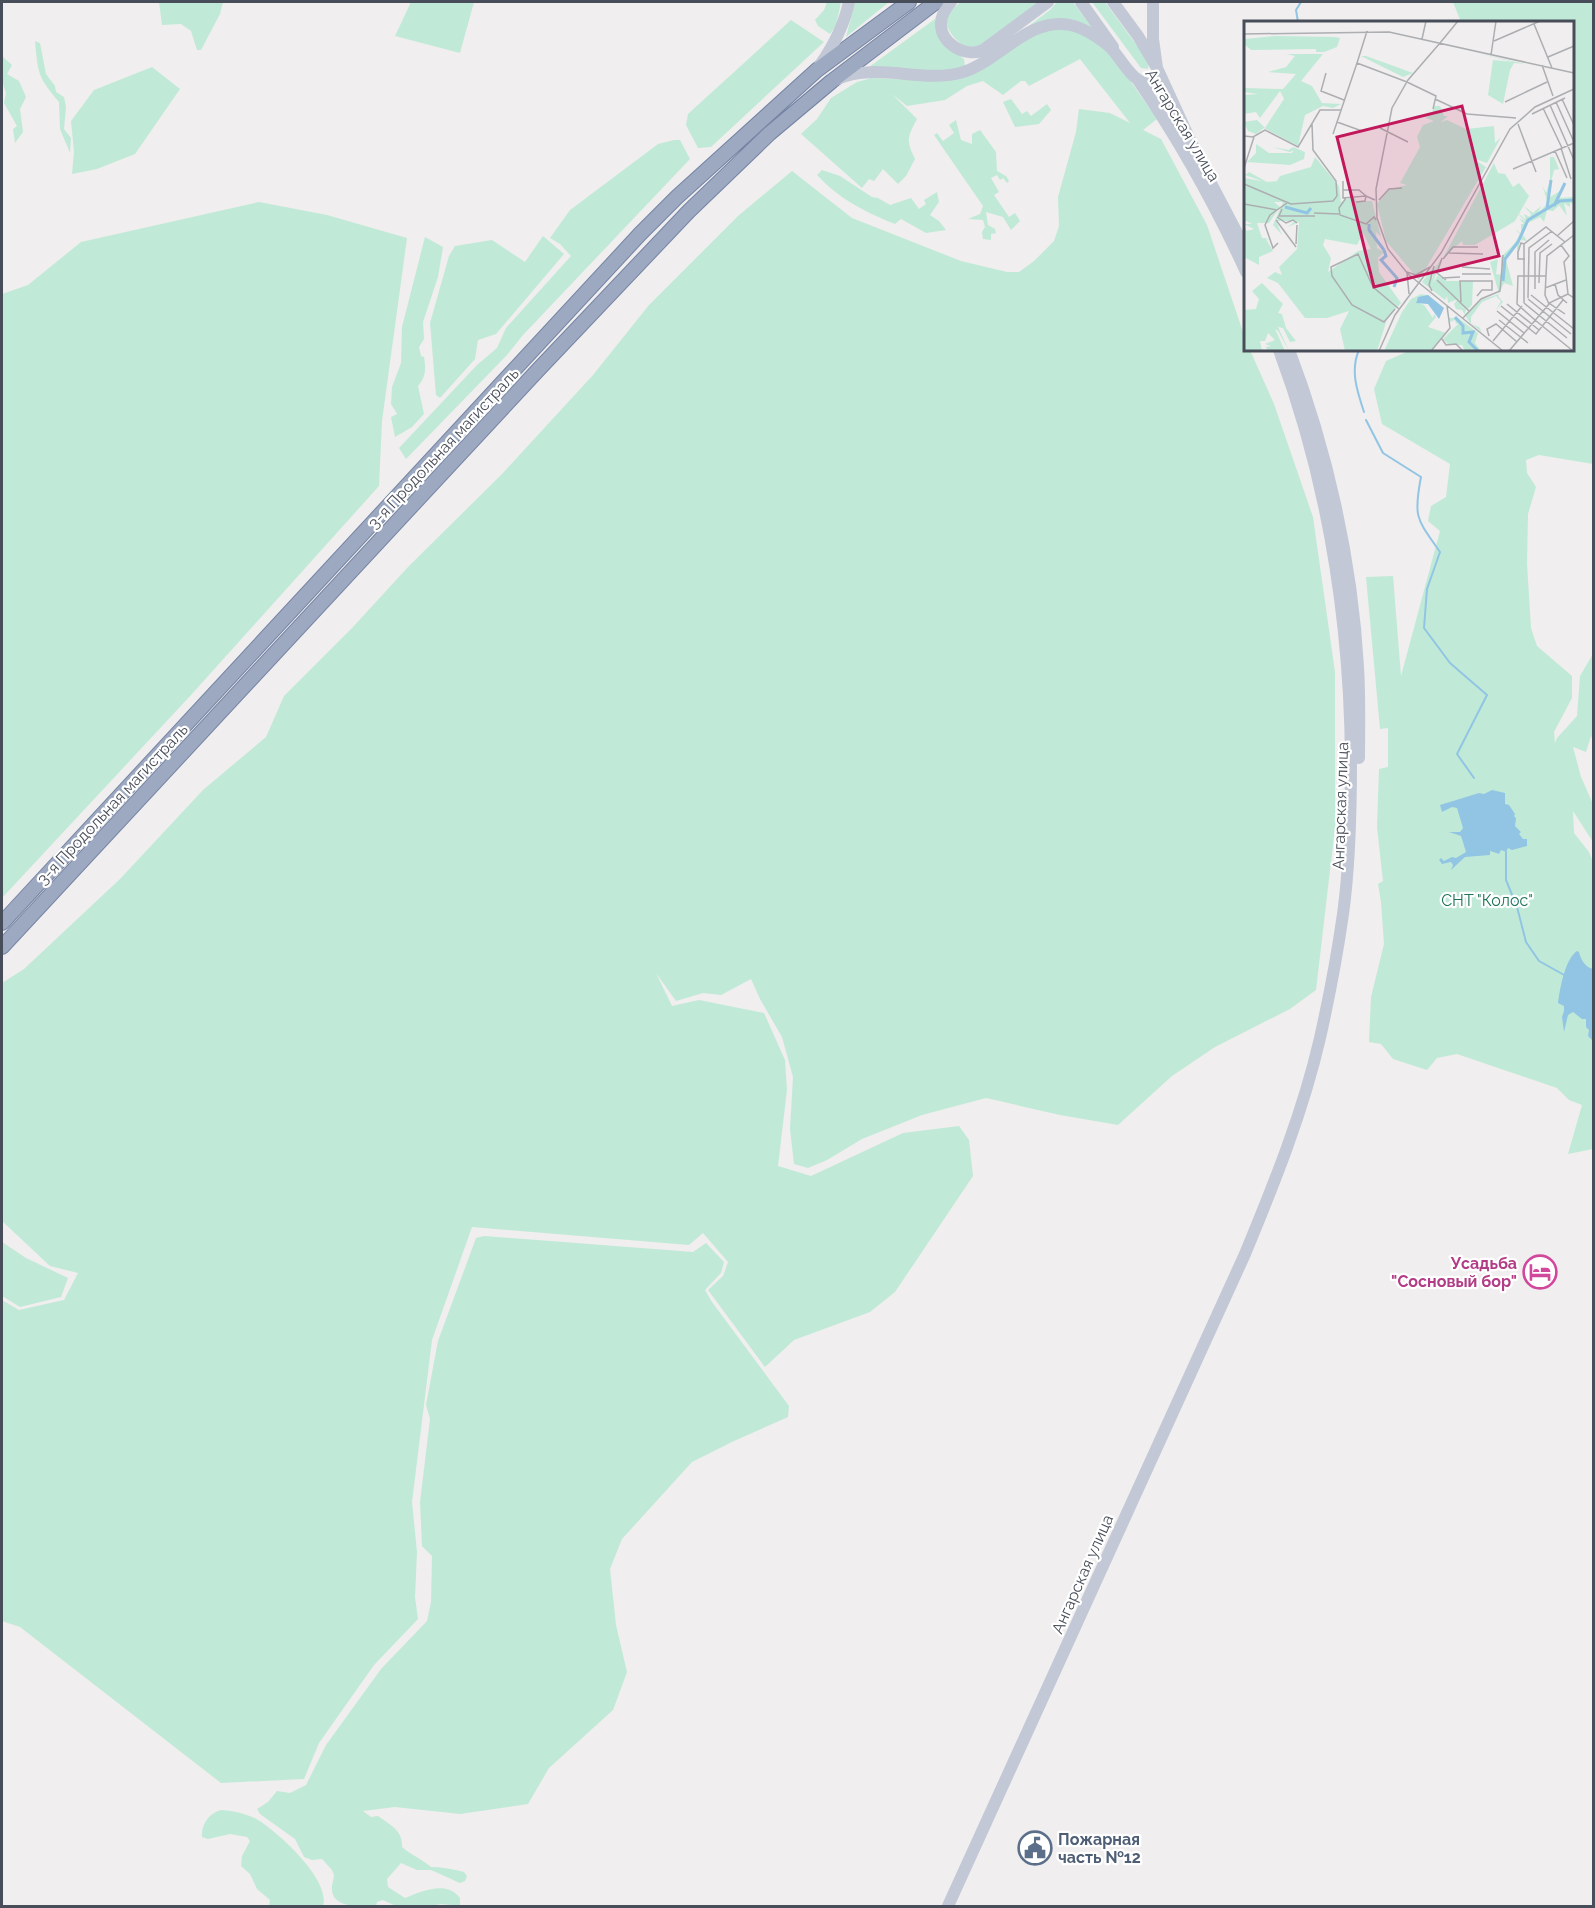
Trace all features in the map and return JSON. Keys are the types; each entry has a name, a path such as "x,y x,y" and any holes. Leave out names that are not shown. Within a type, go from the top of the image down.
{"highway":[{"name":"3-я Продольная магистраль","path":"2,923 640,234 677,197 817,70 909,2"},
{"name":"3-я Продольная магистраль","path":"2,947 668,232 770,133 832,81 936,2"}],"main road":[{"path":"817,70 835,42 846,18 849,2"},
{"path":"951,2 941,20 945,38 957,49 971,53 983,50 1048,2"},
{"name":"Ангарская улица","path":"1081,2 1138,80 1193,170 1233,243 1244,270"},
{"name":"Ангарская улица","path":"1113,2 1138,36 1157,68 1202,166 1244,248"},
{"path":"832,81 863,73 900,72 938,75 959,73 986,61 1036,29 1062,24 1084,30 1110,47 1138,80 1146,84 1153,84 1158,75 1152,28 1153,2"},
{"name":"Ангарская улица","path":"948,1906 1245,1254 1281,1167 1319,1040 1343,914 1351,814 1349,682 1332,540 1308,438 1279,351"},
{"name":"Ангарская улица","path":"1245,1254 1274,1201 1287,1171 1327,1040 1342,967 1354,880 1359,817 1358,665 1351,596 1340,532 1313,418 1289,351"}],"green space":[{"path":"159,2 223,2 220,14 201,50 197,50 191,31 181,24 162,25"},
{"path":"411,2 474,2 460,53 395,36"},
{"path":"827,2 841,2 836,26 830,34 818,26 815,20 824,10"},
{"path":"855,2 889,2 846,37"},
{"path":"961,2 1044,2 983,46 965,47 953,36 947,25 949,14"},
{"path":"1057,2 1073,2 1097,34 1087,27 1021,32"},
{"path":"1092,2 1105,2 1149,62 1148,69 1141,68"},
{"name":"СНТ \"Колос\"","path":"1453,2 1593,2 1593,464 1539,455 1526,460 1527,473 1536,487 1528,514 1527,564 1531,628 1537,646 1572,676 1572,698 1554,732 1555,743 1577,716 1580,676 1593,654 1593,742 1591,736 1586,752 1573,747 1581,777 1593,804 1593,842 1573,811 1574,833 1589,852 1593,862 1593,1149 1568,1154 1582,1105 1569,1100 1557,1088 1457,1054 1437,1058 1427,1070 1393,1059 1381,1044 1369,1042 1371,997 1384,944 1378,884 1383,881 1377,827 1379,769 1388,767 1388,728 1380,729 1366,577 1393,576 1401,676 1440,531 1428,521 1431,506 1446,497 1450,464 1382,424 1374,389 1386,361 1409,351 1574,351 1574,21 1461,21"},
{"path":"935,19 945,45 964,59 965,67 934,72 869,67"},
{"path":"791,20 824,42 711,147 698,148 686,125 688,114"},
{"path":"1066,27 1093,40 1115,59 1157,119 1143,130 1161,139 1207,225 1244,335 1244,351 1250,351 1274,404 1313,517 1335,672 1335,828 1316,990 1290,1009 1215,1047 1172,1076 1118,1125 1060,1115 986,1098 922,1115 862,1139 827,1160 808,1168 794,1164 790,1129 793,1077 782,1037 751,979 721,995 703,993 676,1001 656,973 672,1006 699,1000 764,1013 785,1060 787,1090 778,1166 811,1176 903,1133 959,1126 969,1140 973,1176 895,1292 870,1312 794,1340 765,1367 708,1290 723,1276 728,1262 703,1233 689,1245 472,1227 432,1340 412,1502 417,1552 415,1597 418,1619 374,1665 319,1743 304,1779 221,1783 20,1627 2,1621 2,1300 19,1310 64,1300 78,1273 50,1266 2,1221 2,983 24,969 120,879 203,790 266,737 284,696 353,627 408,567 501,475 593,375 649,305 738,216 792,171 852,218 961,261 1007,272 1019,272 1034,261 1054,241 1059,226 1058,197 1076,132 1079,109 1110,113 1130,123 1080,59 1029,86 1025,81 1021,81 1003,95 983,81 967,86 945,100 907,106 892,94 917,119 909,139 915,159 906,176 898,184 883,169 874,181 869,179 862,188 801,134 817,119 831,98 857,82 872,78 936,81 1037,33"},
{"path":"35,41 40,43 46,74 55,86 56,92 64,97 66,107 64,129 71,138 70,153 60,129 59,102 40,74"},
{"path":"2,52 3,57 12,65 7,74 19,81 26,97 20,109 23,132 15,143 13,129 17,126 4,103 6,93 2,81"},
{"path":"152,67 180,89 135,154 97,169 72,174 74,152 71,121 94,90"},
{"path":"1011,99 1022,114 1027,111 1031,116 1047,104 1051,110 1039,124 1015,127 1003,102"},
{"path":"956,120 961,140 972,144 972,134 980,130 996,152 997,171 1006,176 1009,181 1007,183 1003,178 1000,180 997,175 991,178 999,192 994,195 1009,217 1015,213 1020,221 1011,230 1003,217 986,212 988,225 995,229 996,233 991,234 991,240 983,239 982,232 985,227 983,220 968,219 980,214 983,206 934,135 937,133 943,141 954,133 949,125"},
{"path":"680,140 690,159 523,335 507,355 406,459 399,448 477,365 497,348 506,328 571,256 560,244 550,238 570,210 658,144"},
{"path":"822,170 840,176 872,197 890,205 911,198 919,209 926,204 924,200 937,192 939,202 930,215 946,230 926,233 901,219 895,224 873,215 843,198 825,184 817,175"},
{"path":"259,202 327,215 407,238 382,421 379,486 191,695 2,898 2,294 28,285 81,242"},
{"path":"543,236 564,254 496,334 478,340 475,359 440,398 436,395 430,323 449,256 455,246 492,240 525,262"},
{"path":"425,237 443,247 438,277 423,322 424,339 419,347 425,365 424,376 418,386 424,414 412,427 395,437 391,417 397,414 391,404 392,387 401,363 402,327"},
{"path":"484,1236 693,1252 706,1243 724,1262 721,1273 705,1290 789,1406 788,1417 692,1462 622,1539 610,1569 616,1625 627,1672 613,1710 549,1768 528,1804 460,1814 395,1807 363,1811 371,1817 378,1816 391,1825 400,1836 402,1847 431,1867 464,1872 467,1876 465,1881 460,1883 431,1870 417,1870 401,1863 387,1879 388,1887 405,1898 434,1889 448,1889 460,1898 460,1906 441,1904 396,1906 383,1900 377,1902 376,1906 349,1905 337,1900 334,1896 332,1888 334,1875 322,1859 312,1860 304,1857 295,1839 260,1814 257,1809 268,1802 277,1791 290,1793 306,1785 326,1745 381,1669 427,1621 431,1602 432,1556 422,1546 420,1502 430,1419 426,1405 438,1341 476,1238"},
{"path":"2,1242 26,1258 68,1278 61,1297 20,1307 2,1296"},
{"path":"222,1810 254,1818 290,1846 319,1883 323,1895 323,1906 269,1906 270,1900 257,1889 250,1874 241,1866 242,1856 250,1841 247,1837 230,1834 208,1839 202,1837 207,1819"}],"water":[{"path":"1492,790 1505,793 1505,804 1509,805 1515,814 1515,826 1521,832 1519,834 1523,839 1527,839 1527,846 1512,850 1508,848 1506,852 1501,850 1499,854 1490,851 1490,855 1465,857 1451,870 1453,865 1451,862 1442,864 1439,860 1456,858 1466,852 1461,836 1449,832 1460,832 1463,828 1457,808 1452,807 1442,812 1440,805"},
{"path":"1577,951 1586,965 1593,969 1593,1041 1588,1036 1586,1019 1582,1019 1573,1012 1568,1015 1564,1032 1562,1017 1564,1006 1558,1003 1566,967"}],"waterway":[{"path":"1298,21 1296,10 1301,2"},
{"path":"1359,351 1355,373 1364,412"},
{"path":"1366,420 1383,453 1421,477 1417,501 1419,518 1440,552 1427,589 1424,628 1450,663 1487,695 1457,754 1474,778"},
{"path":"1506,852 1506,880 1517,907 1526,942 1539,961 1566,976"}],"place":[{"name":"Усадьба \"Сосновый бор\"","path":"1540,1272"},
{"name":"Пожарная часть №12","path":"1035,1848"}]}
